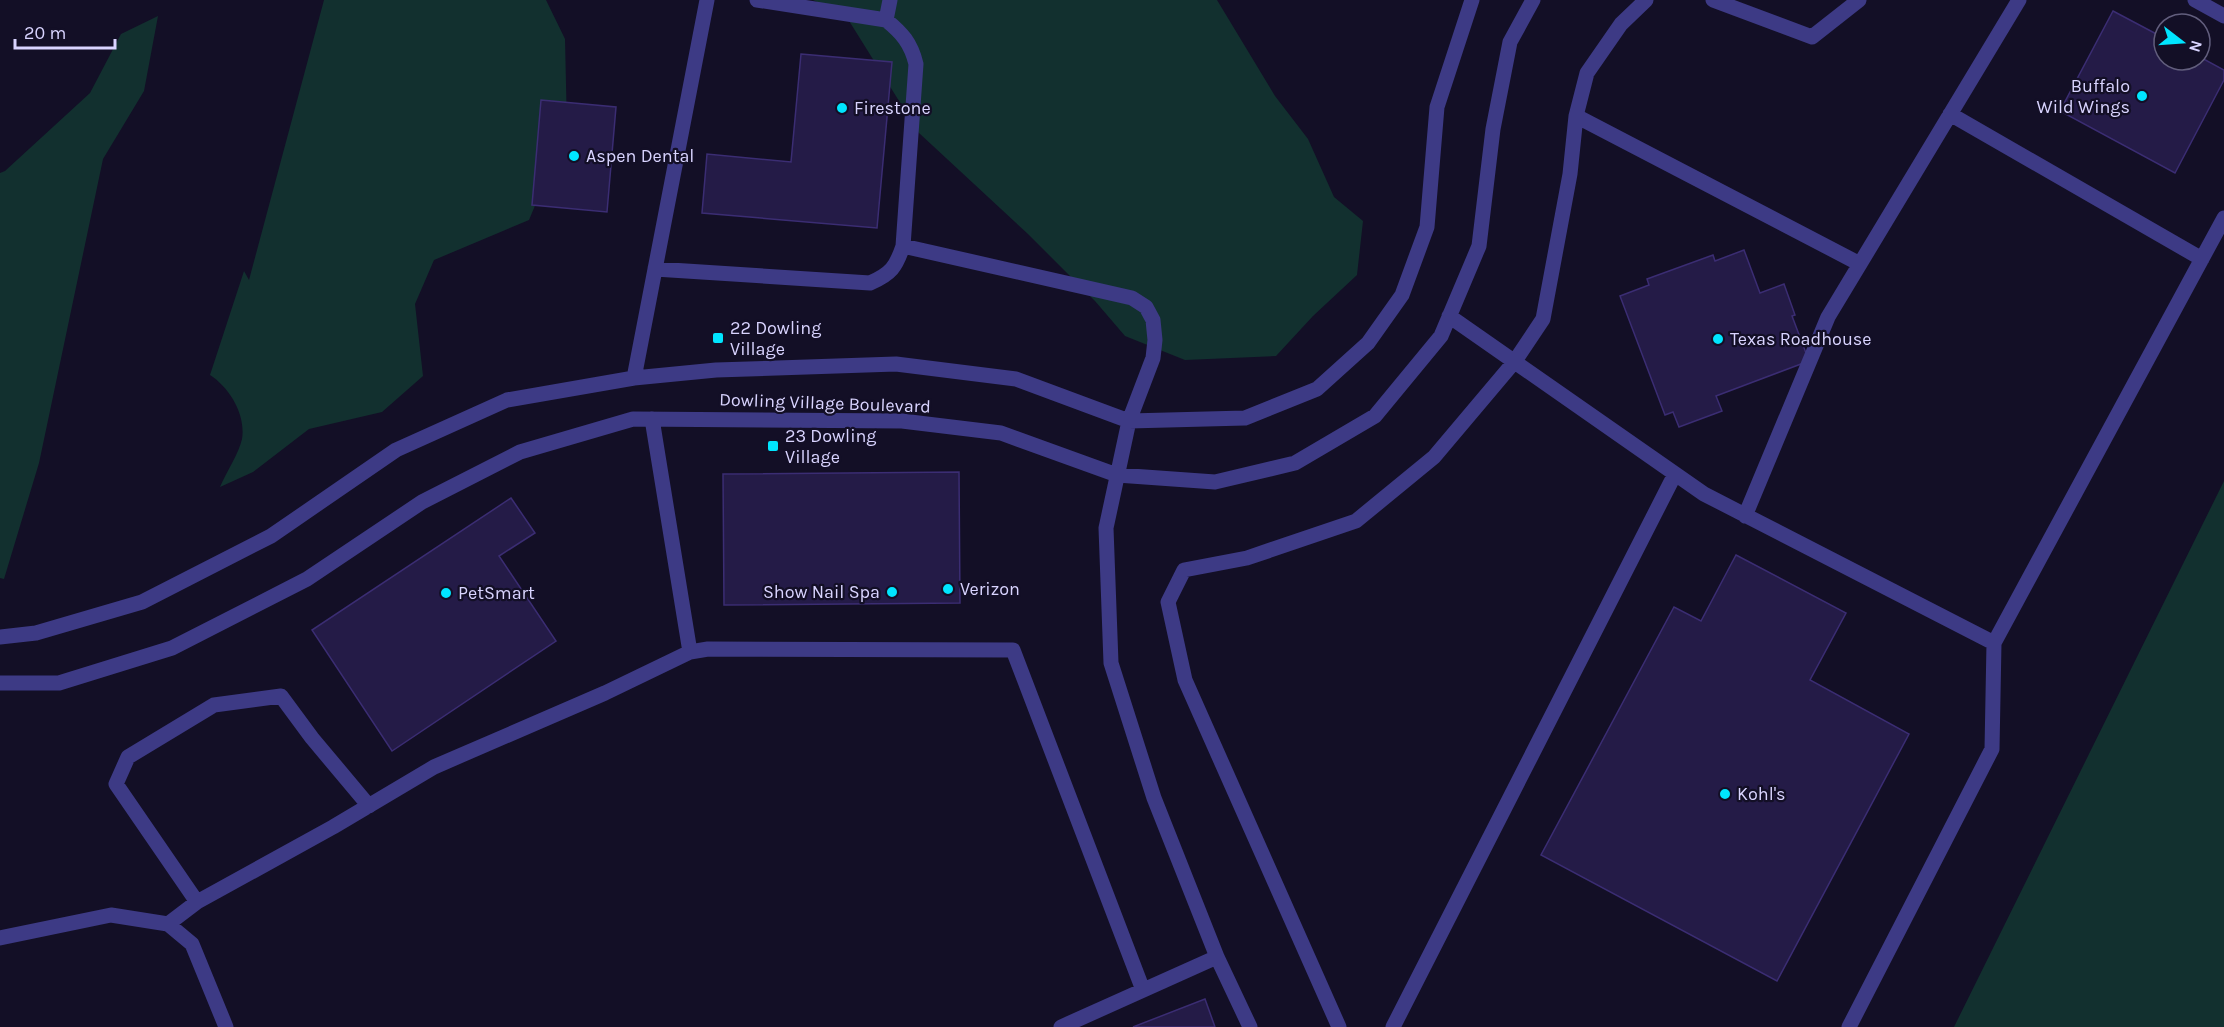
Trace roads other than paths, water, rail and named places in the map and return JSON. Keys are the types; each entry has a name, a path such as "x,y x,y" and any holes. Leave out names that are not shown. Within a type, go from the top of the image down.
{"street":[{"path":"634,378 707,0"},
{"path":"655,269 870,283 887,276 898,262 903,246 916,64 912,47 903,34 886,20 757,0"},
{"path":"886,20 890,0"},
{"name":"Dowling Village Boulevard","path":"0,637 36,633 142,602 271,536 396,450 507,400 634,378 716,370 896,364 1016,379 1129,421 1245,418 1317,389 1368,343 1402,295 1427,227 1437,106 1472,0"},
{"name":"Dowling Village Boulevard","path":"0,683 59,683 172,648 307,579 422,502 519,452 633,419 902,421 1001,433 1117,475 1215,482 1295,463 1375,416 1441,336 1479,246 1493,129 1510,42 1533,0"},
{"path":"1339,1027 1185,680 1168,602 1184,570 1247,558 1356,521 1434,457 1515,361 1543,319 1570,174 1576,116 1587,73 1621,24 1646,0"},
{"path":"1713,0 1812,37 1858,0"},
{"path":"1745,516 1828,317 2019,0"},
{"path":"2195,0 2224,16"},
{"path":"1950,114 2202,259"},
{"path":"1576,116 1860,264"},
{"path":"1849,1027 1992,749 1994,643 2224,218"},
{"path":"903,246 1132,298 1146,307 1153,320 1153,358 1129,421 1106,528 1111,663 1154,798 1217,957 1250,1027"},
{"path":"1449,316 1704,494 1994,643"},
{"path":"652,419 690,652"},
{"path":"1394,1027 1675,474"},
{"path":"168,924 197,902 434,767 605,693 690,652 708,650 1013,650 1143,990"},
{"path":"197,902 116,784 128,757 214,705 281,696 312,738 369,806"},
{"path":"0,938 111,915 168,924 192,944 226,1027"},
{"path":"1061,1027 1217,957"}],"place":[{"name":"Buffalo Wild Wings","path":"2142,96"},
{"name":"Firestone","path":"842,108"},
{"name":"Aspen Dental","path":"574,156"},
{"name":"22 Dowling Village","path":"718,338"},
{"name":"Texas Roadhouse","path":"1718,339"},
{"name":"23 Dowling Village","path":"773,446"},
{"name":"Verizon","path":"948,589"},
{"name":"Show Nail Spa","path":"892,592"},
{"name":"PetSmart","path":"446,593"},
{"name":"Kohl's","path":"1725,794"}]}
